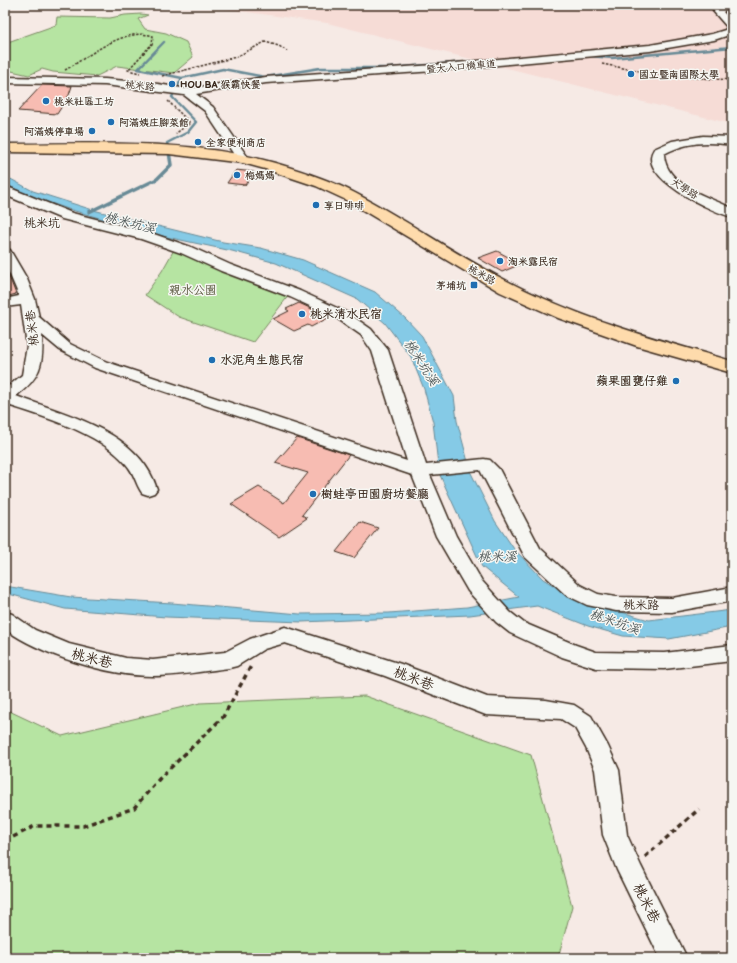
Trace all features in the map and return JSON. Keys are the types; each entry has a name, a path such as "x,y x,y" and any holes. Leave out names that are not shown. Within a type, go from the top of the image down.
{"main road":[{"name":"桃米路","path":"7,148 162,150 243,159 295,174 350,196 506,288 564,314 644,342 732,367"}],"street":[{"name":"暨大入口機車道","path":"187,92 266,80 572,56 650,48 696,40 729,32 732,26 718,11 728,5"},
{"name":"桃米路","path":"5,80 155,83 187,92 209,109 243,159"},
{"name":"大學路","path":"732,141 697,139 674,143 658,152 659,165 665,176 688,192 732,213"},
{"path":"5,190 23,199 67,216 146,236 186,250 226,268 295,294 343,316 366,332 380,350 425,470 446,536 475,586 503,617 517,628 569,651 596,660 664,661 732,653"},
{"name":"桃米巷","path":"5,253 10,259 28,299 32,319 35,357 29,377 5,398"},
{"path":"5,303 28,299"},
{"path":"32,319 65,347 101,365 425,470"},
{"path":"5,398 86,428 133,460 142,473 148,489"},
{"name":"桃米路","path":"425,470 484,464 490,469 532,552 573,590 594,600 616,604 672,605 732,594"},
{"name":"桃米巷","path":"5,619 28,635 64,651 126,666 153,668 229,660 257,644 285,635 393,670 486,706 546,708 566,711 583,722 597,746 607,770 615,835 630,870 674,958"}],"path":[{"path":"37,80 43,74 66,70 105,45 143,33 153,36 152,44 128,70 155,83 164,98 190,123 175,134"},
{"path":"155,83 236,57 265,42 279,46 287,51"},
{"path":"572,56 650,75 693,80 732,80"},
{"path":"5,841 34,826 83,826 134,808 160,778 223,716 252,665 257,644"},
{"path":"630,870 699,809"}],"shaded area":[{"name":"國立暨南國際大學","path":"196,5 732,5 732,124 327,23"}],"green space":[{"path":"141,14 148,15 138,19 145,29 166,33 186,42 193,57 174,73 117,66 97,76 53,72 42,69 29,75 7,70 5,43 56,25 57,17 110,18"},
{"name":"親水公園","path":"175,248 289,295 253,342 179,317 145,295 162,271"},
{"path":"365,696 531,755 572,906 558,958 5,958 5,709 62,736 200,703"}],"water":[{"name":"桃米溪","path":"5,176 33,191 93,210 223,242 261,248 303,260 375,292 405,318 422,336 454,396 457,421 471,473 495,521 514,549 543,579 576,599 649,620 732,610 732,627 669,639 623,636 588,626 537,606 470,615 302,622 166,617 65,609 5,593 5,586 71,597 172,603 300,614 389,613 467,607 519,597 482,567 439,473 433,422 424,389 411,357 385,323 357,299 276,263 232,251 162,236 68,209 28,195 5,184"}],"building":[{"name":"桃米社區工坊","path":"42,85 72,86 69,95 57,114 18,111"},
{"name":"梅媽媽","path":"236,170 254,172 245,185 227,183"},
{"name":"淘米露民宿","path":"497,251 521,264 502,272 478,258"},
{"path":"5,267 16,294 5,297"},
{"name":"桃米清水民宿","path":"299,303 328,318 311,327 308,325 294,331 273,319 289,311 286,309"},
{"path":"297,438 349,455 302,515 307,518 279,537 231,504 259,487 284,503 308,473 275,463"},
{"path":"360,522 378,528 354,558 336,552"}],"waterway":[{"path":"164,42 138,69 182,78"},
{"path":"590,56 612,58 732,47"},
{"path":"182,78 223,69 265,77 320,68 388,68 569,54"},
{"path":"169,153 167,143 188,132 196,122 172,97 182,78"},
{"name":"桃米坑溪","path":"89,212 157,179 171,165 169,152"}],"place":[{"name":"國立暨南國際大學","path":"631,74"},
{"name":"HOU BA 猴霸快餐","path":"172,84"},
{"name":"桃米社區工坊","path":"46,101"},
{"name":"阿滿姨庄腳菜館","path":"111,122"},
{"name":"阿滿姨停車場","path":"92,131"},
{"name":"全家便利商店","path":"198,142"},
{"name":"梅媽媽","path":"237,175"},
{"name":"享日啡啡","path":"316,205"},
{"name":"淘米露民宿","path":"500,261"},
{"name":"茅埔坑","path":"474,285"},
{"name":"桃米清水民宿","path":"302,314"},
{"name":"水泥角生態民宿","path":"212,360"},
{"name":"蘋果園甕仔雞","path":"676,381"},
{"name":"樹蛙亭田園廚坊餐廳","path":"313,494"}],"district":[{"name":"桃米坑","path":"42,223"}]}
